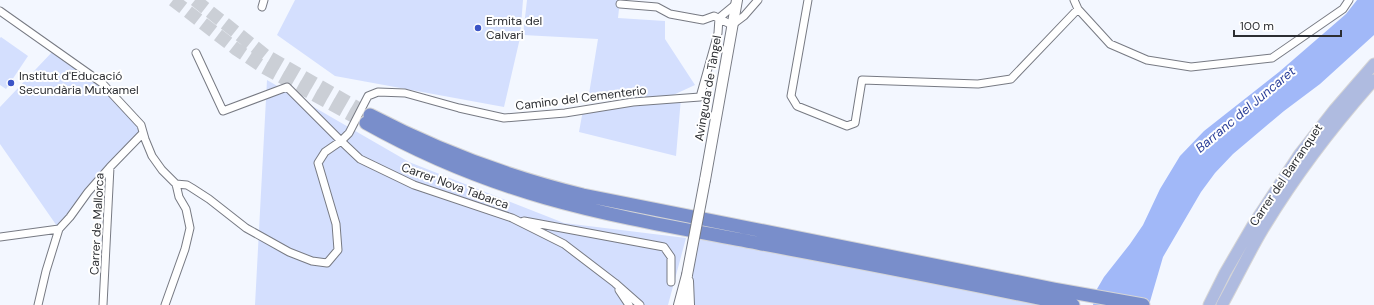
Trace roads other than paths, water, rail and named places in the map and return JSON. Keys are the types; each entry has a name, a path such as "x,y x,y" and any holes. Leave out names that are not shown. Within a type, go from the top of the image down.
{"highway":[{"path":"1073,305 621,216 561,202 512,188 438,159 395,140 368,119 474,161 561,190 600,200 1047,288 1143,305"}],"main road":[{"name":"Avinguda de Tàngel","path":"687,275 736,2"},
{"name":"Carrer del Barranquet","path":"1209,305 1225,273 1253,225 1299,155 1335,109 1374,64"},
{"name":"Carrer del Barranquet","path":"1222,305 1262,230 1289,188 1314,152 1370,89 1374,80"},
{"path":"679,305 687,275"},
{"path":"687,275 690,305"}],"street":[{"path":"808,0 791,96 797,106 847,126 855,123 862,80 978,84 1011,79 1078,9"},
{"path":"1074,0 1078,9 1110,44 1147,60 1191,67 1272,58 1343,9 1349,0"},
{"path":"717,17 732,25 744,16 756,1"},
{"path":"620,4 658,7 670,14 703,20 717,17 736,2"},
{"path":"0,11 102,84 141,125 152,156 162,170 176,184 179,197 186,209 190,228 185,249 165,305"},
{"name":"Camino del Cementerio","path":"341,141 349,133 368,96 378,92 405,93 459,108 504,118 565,113 633,102 700,97 718,33 717,17"},
{"name":"Carrer Nova Tabarca","path":"196,53 223,111 287,87 360,159 414,185 515,220 564,244 615,283 640,305"},
{"name":"Carrer de Mallorca","path":"104,305 110,168 143,133"},
{"path":"176,184 187,185 192,188 246,228 289,252 312,260 327,263 338,250 336,224 318,163 325,152 341,141"},
{"path":"38,305 46,271 59,229 70,217 88,192 110,168"},
{"path":"515,220 664,247 671,257 671,282"},
{"path":"0,237 59,229"},
{"path":"615,283 628,305"}],"water":[{"name":"Barranc del Juncaret","path":"1357,0 1374,0 1374,35 1320,84 1284,111 1233,154 1215,173 1201,192 1163,257 1149,305 1093,305 1097,289 1104,277 1143,225 1160,189 1180,156 1204,131 1279,72 1346,14"}],"tunnel":[{"path":"173,0 236,49 263,67 366,123"},
{"path":"195,0 265,55 370,115"}],"place":[{"name":"Ermita del Calvari","path":"478,28"},
{"name":"Institut d'Educació Secundària Mutxamel","path":"11,83"}]}
